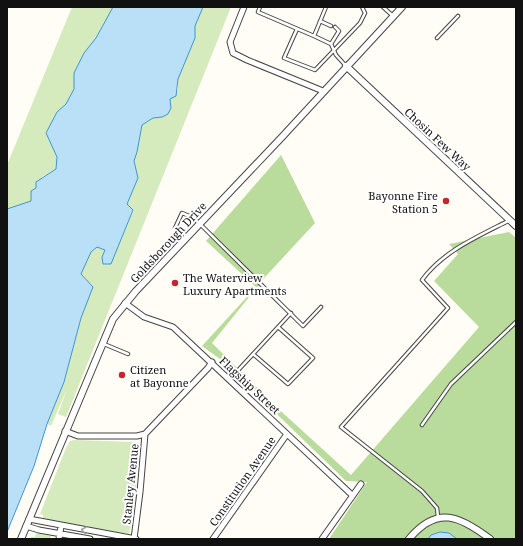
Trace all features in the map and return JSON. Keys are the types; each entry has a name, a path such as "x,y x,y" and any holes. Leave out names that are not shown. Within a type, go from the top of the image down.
{"street":[{"path":"244,7 230,42 231,49 237,55 323,91"},
{"name":"Goldsborough Drive","path":"21,539 110,322 187,236 402,7"},
{"name":"Chosin Few Way","path":"346,66 516,226"},
{"name":"Flagship Street","path":"126,303 144,317 174,327 352,495"},
{"name":"Stanley Avenue","path":"135,539 145,434 212,362"},
{"path":"65,431 82,436 137,436 145,434"},
{"name":"Constitution Avenue","path":"213,539 287,434"},
{"path":"322,539 361,484"},
{"path":"409,539 420,526 438,518 454,518 463,520 490,539"},
{"path":"29,519 135,539"},
{"path":"26,526 60,536 90,539"},
{"path":"60,536 62,526"}],"lane":[{"path":"260,7 258,12 331,44 334,51 346,66"},
{"path":"314,36 326,7"},
{"path":"297,29 284,58 315,70 334,51 364,16 365,10 362,7"},
{"path":"383,7 393,16"},
{"path":"437,38 458,16"},
{"path":"320,21 331,26"},
{"path":"331,44 339,31 335,28"},
{"path":"187,236 175,228 182,213 192,217 303,326 321,307"},
{"path":"438,518 437,508 422,491 341,427 448,308 422,280 426,275 445,257 469,240 510,220"},
{"path":"230,379 291,313"},
{"path":"422,425 451,384 516,322"},
{"path":"253,354 288,384 313,358 278,327"},
{"path":"102,343 128,354"}],"green space":[{"path":"72,7 113,7 96,39 84,53 74,73 75,89 66,104 57,112 46,133 57,157 56,169 42,177 36,188 31,191 31,201 7,209 7,165"},
{"path":"203,7 231,7 66,417 58,414 67,389 51,426 47,424 64,382 81,318 93,287 81,274 91,252 97,247 105,250 102,257 111,264 133,211 127,204 138,178 134,161 142,125 153,118 162,117 171,108 170,98 178,90 178,79 195,38 195,26"},
{"path":"281,155 315,223 266,276 212,343 284,414 351,475 479,327 434,281 458,254 449,244 509,232 516,238 516,539 457,539 449,533 431,535 428,539 329,539 367,482 346,481 220,359 202,346 256,287 206,241"},
{"path":"70,441 134,442 138,444 136,494 129,534 43,519 43,515 40,514 66,448"},
{"path":"36,533 51,536 50,539 30,539 31,537 35,537"}],"water":[{"path":"113,7 203,7 195,26 195,38 178,79 176,96 170,99 171,108 168,114 162,117 153,118 142,125 134,161 138,178 127,204 133,210 111,264 103,264 102,257 105,250 97,247 91,252 81,274 93,287 81,318 64,382 47,424 34,466 7,532 7,209 31,201 31,191 36,188 36,182 56,169 57,157 46,133 57,112 66,104 74,89 74,73 84,53 96,38"},
{"path":"440,532 449,533 457,539 428,539 431,535"}],"place":[{"name":"Bayonne Fire Station 5","path":"446,201"},
{"name":"The Waterview Luxury Apartments","path":"175,283"},
{"name":"Citizen at Bayonne","path":"122,375"}]}
